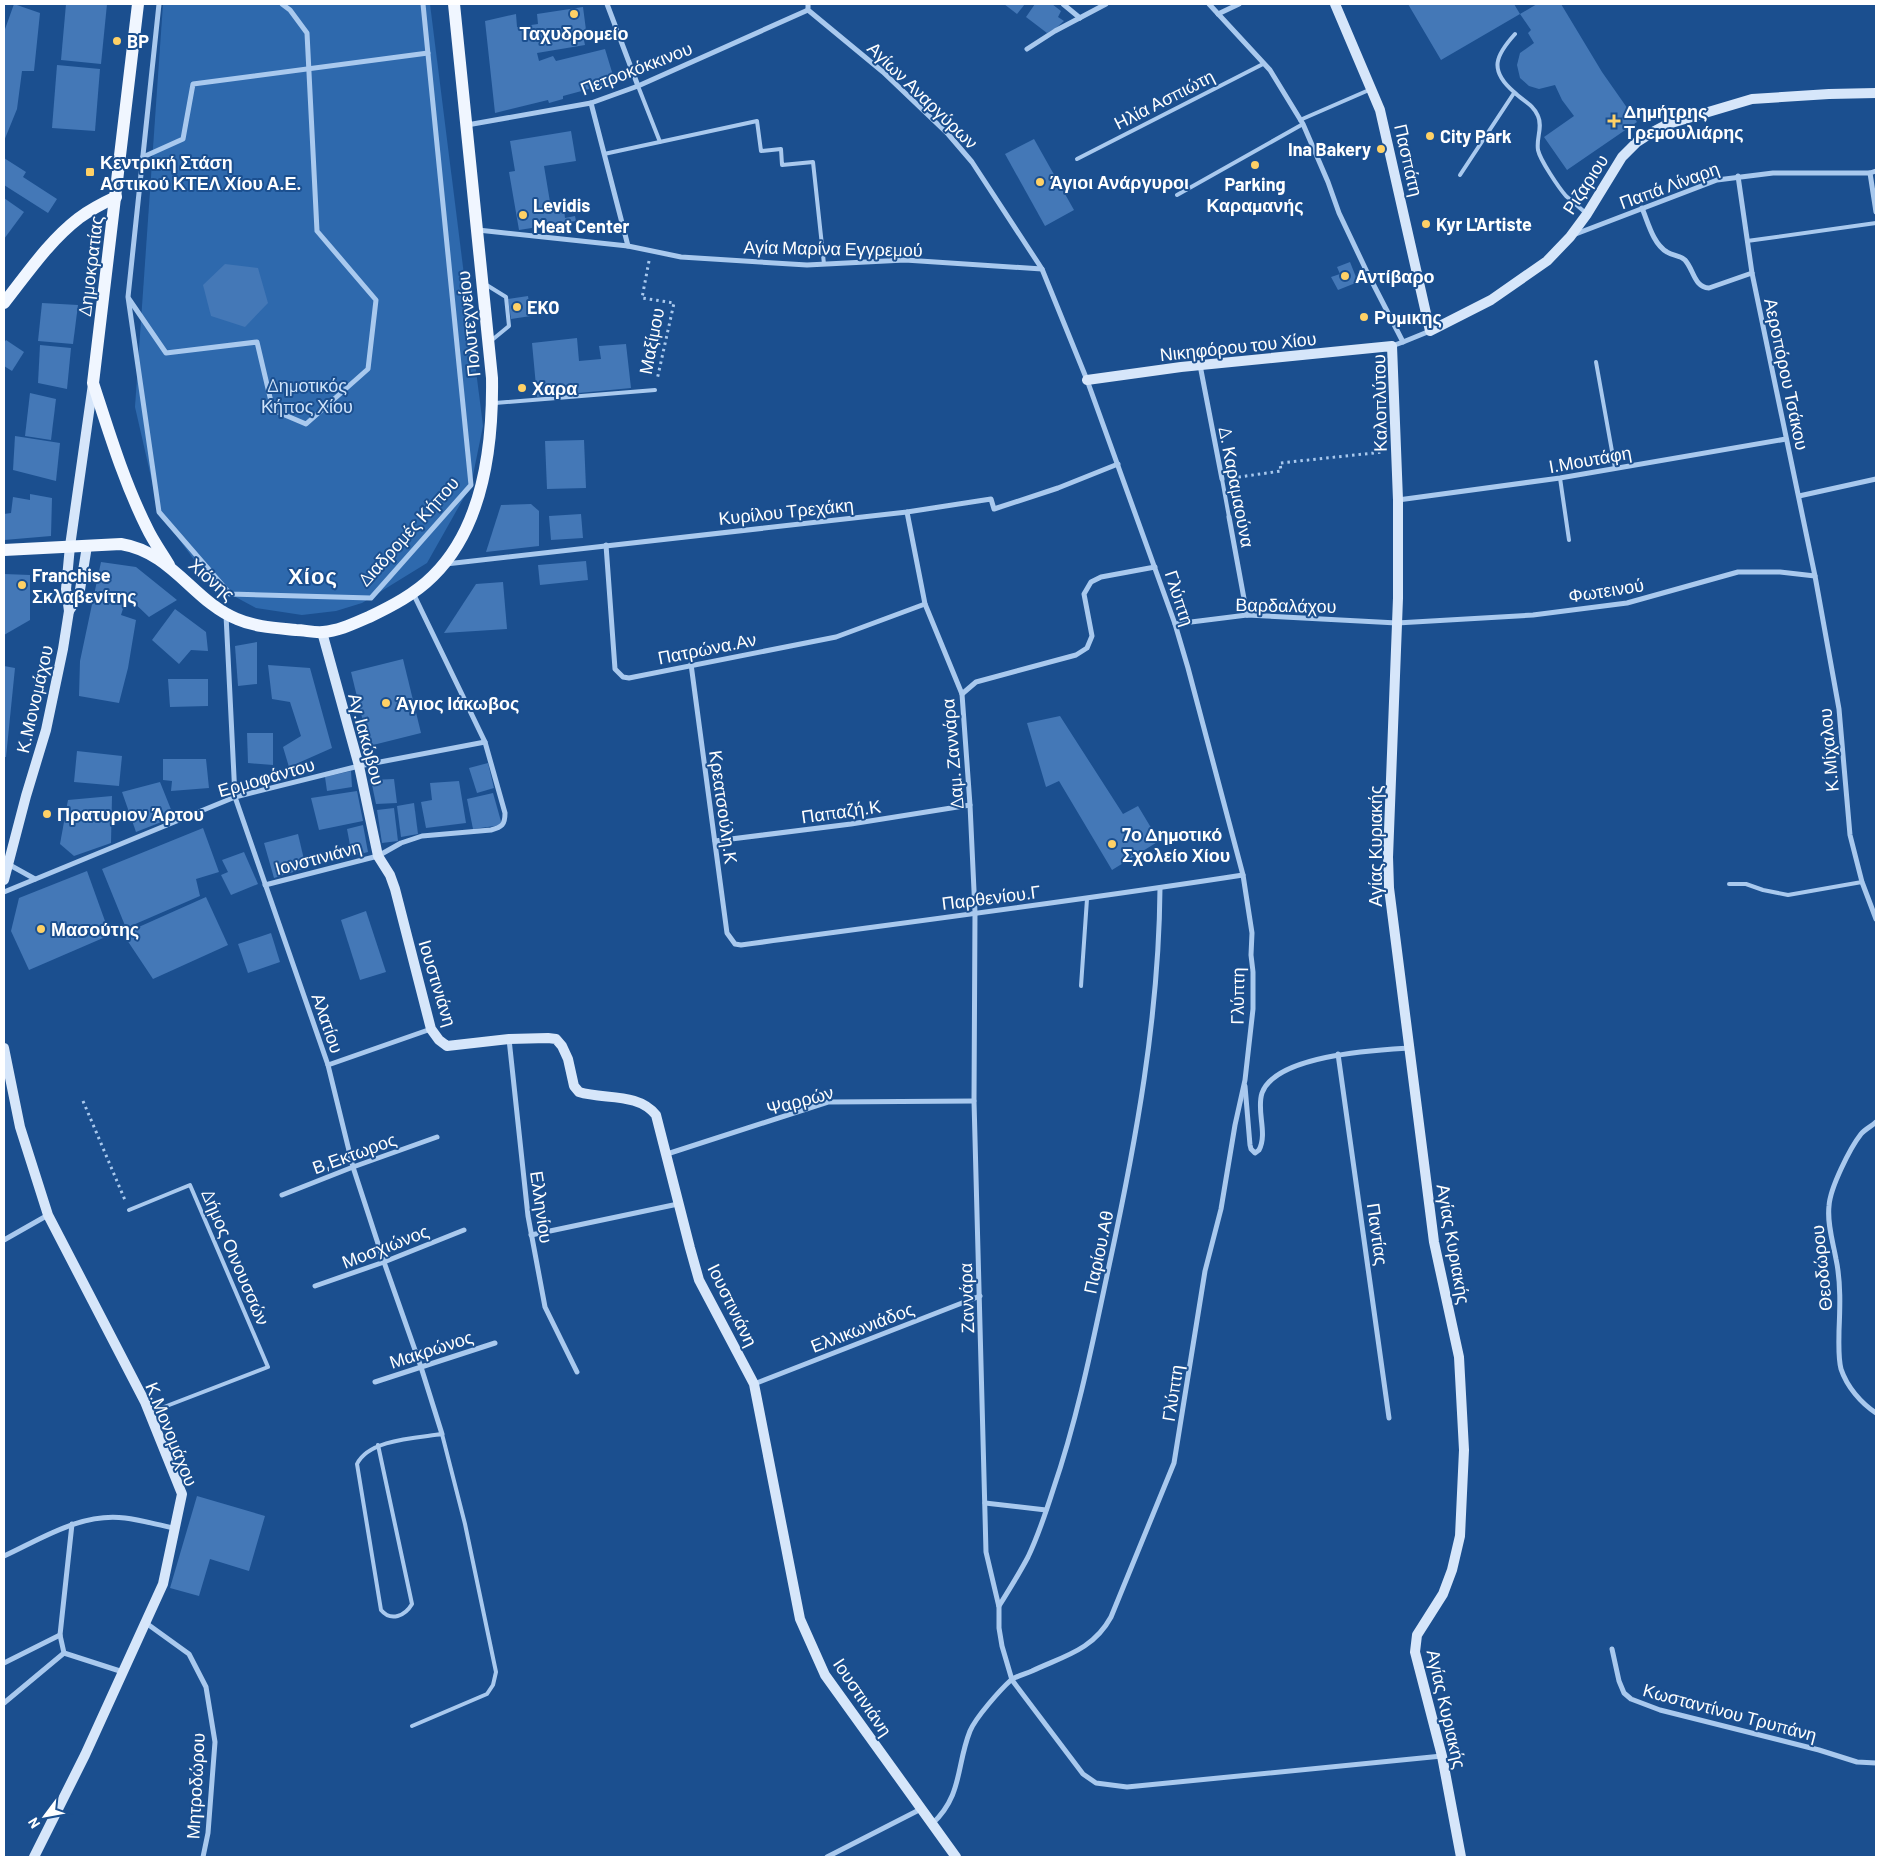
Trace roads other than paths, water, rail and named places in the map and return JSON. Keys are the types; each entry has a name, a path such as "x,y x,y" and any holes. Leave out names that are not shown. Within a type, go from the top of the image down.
{"main road":[{"name":"Δημοκρατίας","path":"70,546 93,382 138,4"},
{"name":"Πολυτεχνείου","path":"390,607 432,577 443,565 460,538 473,512 483,479 490,437 492,403 488,342 454,4"},
{"name":"Πασπάτη","path":"1335,4 1380,110 1430,331"},
{"name":"Ριζαριου","path":"1430,331 1491,300 1548,261 1587,214 1622,157 1636,142 1668,124 1752,98 1876,93"},
{"path":"4,303 41,256 67,229 89,211 116,196"},
{"name":"Νικηφόρου του Χίου","path":"1088,380 1200,365 1392,346"},
{"name":"Καλοπλύτου","path":"1392,346 1398,500 1398,623"},
{"name":"Δημοκρατίας","path":"93,382 110,437 136,504 148,530 171,567"},
{"name":"Χιόνης","path":"4,550 132,545 171,567 226,615 261,626 322,632 338,629 390,607"},
{"name":"Κ.Μονομάχου","path":"4,880 46,730 63,649 69,611 66,589 70,546"},
{"name":"Κ.Μονομάχου","path":"69,611 79,596 88,546"},
{"name":"Αγίας Κυριακής","path":"1398,623 1388,865 1389,888 1434,1242 1459,1357 1464,1450 1460,1536 1452,1570 1443,1594 1417,1635 1415,1652 1442,1756 1460,1857"},
{"name":"Αγ.Ιακώβου","path":"322,632 359,766 378,856"},
{"name":"Ιουστινιάνη","path":"378,856 390,875 395,889 431,1029 439,1040 447,1046 509,1039 556,1039 562,1046 568,1059 574,1086 579,1092 631,1100 650,1107 656,1115 678,1204 700,1280 754,1384 800,1619 825,1675 956,1857"},
{"name":"Κ.Μονομάχου","path":"4,1048 20,1127 48,1215 149,1413 182,1494 163,1584 85,1755 34,1857"}],"street":[{"name":"Διαδρομές Κήπου","path":"159,4 128,297 160,512 230,594 371,598 471,485 423,4"},
{"path":"128,297 166,353 257,342 273,410 306,424 368,369 376,300 317,231 307,33 290,10 282,4"},
{"path":"607,4 638,86"},
{"path":"1063,4 1080,18"},
{"path":"1027,49 1055,31 1106,4"},
{"name":"Καλοπλύτου","path":"1209,4 1270,70 1301,122 1343,222 1404,342 1392,346"},
{"path":"1218,14 1239,4"},
{"name":"Πετροκόκκινου","path":"466,126 592,104 638,86 808,7"},
{"name":"Αγίων Αναργύρων","path":"808,7 883,72 948,134 972,162 1042,269"},
{"path":"143,157 184,139 193,84 428,53"},
{"path":"592,104 628,246"},
{"name":"Παπά Λίναρη","path":"1570,236 1716,180 1738,176 1802,172 1873,172"},
{"path":"1873,172 1876,212"},
{"name":"Αεροπόρου Τσάκου","path":"1738,176 1752,272 1815,576"},
{"path":"1642,208 1655,239 1662,248 1686,261 1698,284 1703,288 1709,288 1752,272"},
{"name":"Αγία Μαρίνα Εγγρεμού","path":"476,230 628,246 681,258 807,265 906,260 1042,269"},
{"name":"Γλύπτη","path":"1012,1680 1087,1646 1104,1630 1174,1463 1205,1271 1221,1209 1235,1125 1245,1080 1254,1009 1252,933 1243,875 1188,668 1156,568 1088,380 1042,269"},
{"path":"1404,342 1430,331"},
{"name":"Δ. Καραμαούνα","path":"1200,365 1222,479"},
{"name":"Ι.Μουτάφη","path":"1398,500 1560,478 1786,439"},
{"name":"Κυρίλου Τρεχάκη","path":"443,565 907,512 992,499 994,509 1058,488 1118,464"},
{"path":"1799,496 1876,479"},
{"name":"Δαμ. Ζαννάρα","path":"907,512 926,604 962,694 975,912"},
{"name":"Δ. Καραμαούνα","path":"1229,517 1247,615"},
{"name":"Πατρώνα.Αν","path":"606,545 615,669 623,677 629,678 691,664 836,637 926,604"},
{"path":"962,694 976,682 1076,655 1087,648 1092,636 1084,594 1091,582 1101,577 1156,568"},
{"name":"Φωτεινού","path":"1398,623 1533,615 1627,603 1738,572 1780,572 1815,576"},
{"name":"Κ.Μίχαλου","path":"1815,576 1839,709 1850,835 1862,882 1876,919"},
{"path":"413,592 485,742"},
{"name":"Αλατίου","path":"226,615 235,797 328,1065 353,1166 442,1434"},
{"name":"Βαρδαλάχου","path":"1175,624 1247,615 1398,623"},
{"name":"Κρεατσούλη.Κ","path":"691,664 727,933 735,944 742,946"},
{"name":"Ερμοφάντου","path":"4,892 235,797 359,766 485,742"},
{"name":"Ιονστινιάνη","path":"266,885 378,856 422,836 491,830 502,827 505,824 505,813 485,742"},
{"name":"Παπαζή.Κ","path":"715,841 851,824 970,805"},
{"path":"8,864 35,879"},
{"name":"Παρθενίου.Γ","path":"742,946 975,912 1087,899 1243,875"},
{"name":"Παρίου.Αθ","path":"999,1607 1028,1556 1068,1447 1102,1302 1144,1088 1151,1033 1159,936 1160,888"},
{"path":"1869,901 1876,900"},
{"name":"Ζαννάρα","path":"975,912 974,1101 986,1552 999,1607 1002,1646 1012,1680"},
{"path":"328,1065 431,1029"},
{"name":"Ελληνίου","path":"509,1039 528,1216 545,1307 577,1372"},
{"path":"1245,1080 1250,1145 1251,1150 1255,1153 1259,1150 1263,1138 1261,1124 1262,1095 1271,1080 1297,1065 1338,1054 1408,1048"},
{"name":"Παντίας","path":"1338,1054 1389,1418"},
{"name":"Ψαρρών","path":"667,1154 828,1102 974,1101"},
{"name":"Θεοδώρου","path":"1876,1122 1862,1134 1844,1164 1828,1208 1830,1232 1837,1260 1840,1295 1838,1346 1841,1368 1850,1387 1868,1408 1876,1413"},
{"name":"Β,Εκτωρος","path":"282,1195 353,1166 437,1138"},
{"path":"532,1236 678,1204"},
{"path":"4,1240 48,1215"},
{"name":"Μοσχιώνος","path":"316,1286 384,1262 464,1230"},
{"name":"Ελλικωνιάδος","path":"754,1384 980,1296"},
{"name":"Μακρώνος","path":"375,1382 495,1343"},
{"path":"984,1504 1046,1510"},
{"path":"4,1556 72,1524 100,1518 124,1518 175,1528"},
{"path":"64,1653 60,1635 72,1524"},
{"name":"Μητροδώρου","path":"146,1623 189,1654 206,1687 215,1742 208,1833 203,1857"},
{"path":"4,1663 60,1635"},
{"name":"Κωσταντίνου Τρυπάνη","path":"1612,1649 1619,1682 1624,1693 1637,1702 1660,1710 1819,1750 1857,1762 1876,1763"},
{"path":"64,1653 124,1672"},
{"path":"4,1703 64,1653"},
{"path":"932,1824 943,1814 952,1797 970,1730 983,1710 1012,1680 1083,1774 1096,1783 1127,1787 1442,1756"},
{"path":"827,1857 922,1808"}],"lane":[{"path":"1515,34 1502,48 1497,59 1498,69 1503,81 1514,93 1533,107 1541,124 1538,133 1538,152 1566,195 1587,214"},
{"name":"Ηλία Ασπιώτη","path":"1076,159 1263,64"},
{"path":"638,86 660,142"},
{"path":"1177,195 1301,122 1371,89"},
{"path":"1460,176 1514,93"},
{"path":"604,154 757,121 761,151 781,149 782,165 813,162 824,264"},
{"path":"1747,241 1876,223"},
{"path":"482,282 506,298 509,326 488,342"},
{"path":"1596,362 1615,468"},
{"name":"Μαξίμου","path":"492,403 655,390"},
{"path":"1560,478 1568,540"},
{"name":"Δ. Καραμαούνα","path":"1222,479 1229,517"},
{"path":"1729,884 1746,884 1788,895 1862,882"},
{"path":"1082,986 1087,899"},
{"name":"Δήμος Οινουσσών","path":"129,1210 190,1184 268,1367 149,1413"},
{"path":"378,1445 412,1604 408,1611 393,1617 386,1616 379,1605 357,1464 368,1450 378,1445 442,1434 465,1524 496,1672 493,1685 488,1694 412,1726"}],"place":[{"name":"Ταχυδρομείο","path":"574,14"},
{"name":"BP","path":"117,41"},
{"name":"Δημήτρης Τρεμουλιάρης","path":"1614,121"},
{"name":"City Park","path":"1430,136"},
{"name":"Ina Bakery","path":"1381,149"},
{"name":"Parking Καραμανής","path":"1255,165"},
{"name":"Κεντρική Στάση Αστικού ΚΤΕΛ Χίου Α.Ε.","path":"90,172"},
{"name":"Άγιοι Ανάργυροι","path":"1040,182"},
{"name":"Levidis Meat Center","path":"523,215"},
{"name":"Kyr L'Artiste","path":"1426,224"},
{"name":"Αντίβαρο","path":"1345,276"},
{"name":"EKO","path":"517,307"},
{"name":"Ρυμικης","path":"1364,317"},
{"name":"Χαρα","path":"522,388"},
{"name":"Franchise Σκλαβενίτης","path":"22,585"},
{"name":"Άγιος Ιάκωβος","path":"386,703"},
{"name":"Πρατυριον Άρτου","path":"47,814"},
{"name":"7ο Δημοτικό Σχολείο Χίου","path":"1112,844"},
{"name":"Μασούτης","path":"41,929"}],"district":[{"name":"Χίος","path":"313,575"}],"park label":[{"name":"Δημοτικός Κήπος Χίου","path":"307,395"}]}
